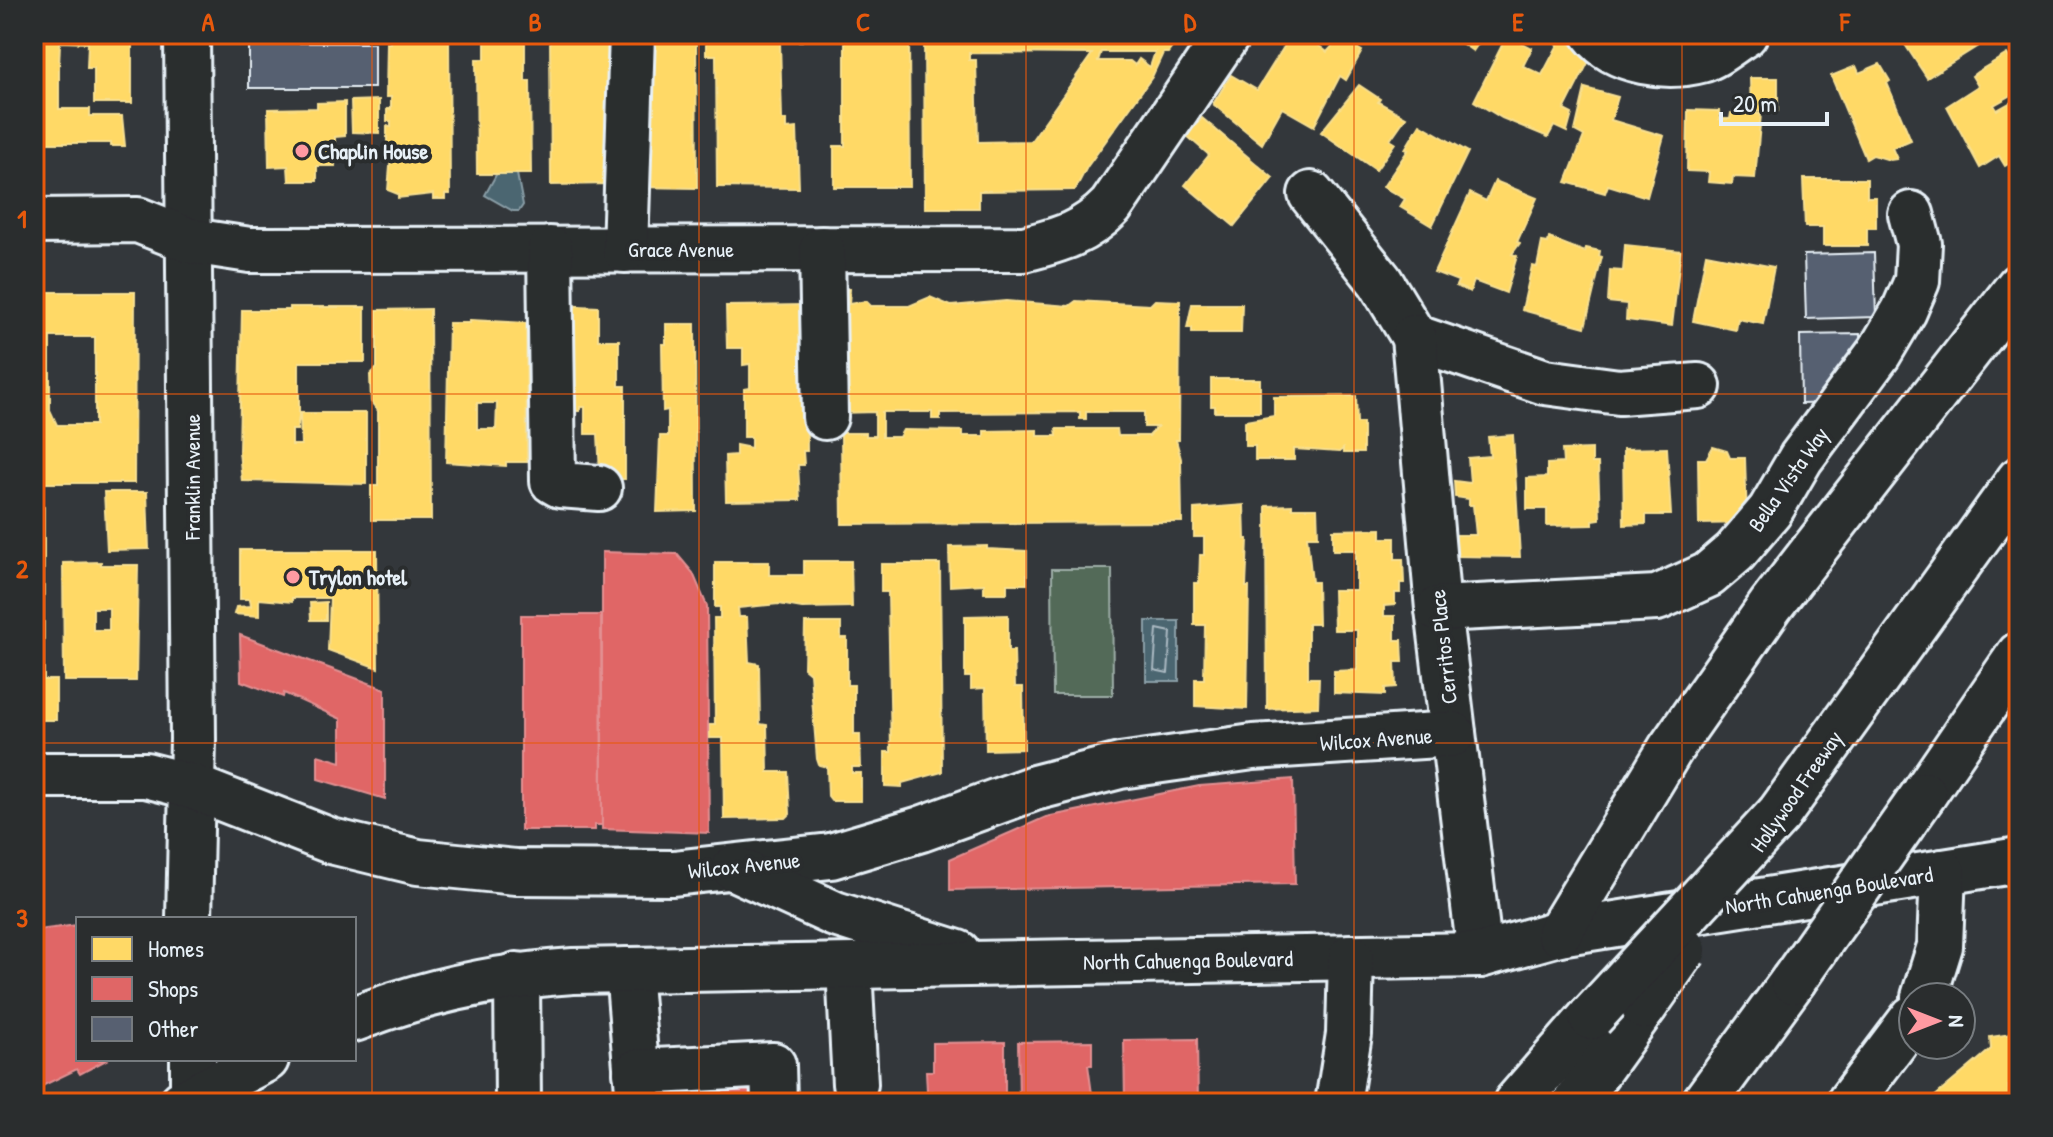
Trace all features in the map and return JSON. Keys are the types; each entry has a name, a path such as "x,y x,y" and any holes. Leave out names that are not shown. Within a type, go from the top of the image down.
{"main road":[{"name":"Franklin Avenue","path":"187,34 193,787 189,917"},
{"path":"625,250 632,34"},
{"name":"Grace Avenue","path":"34,221 138,220 191,241 250,250 1024,249 1067,238 1090,227 1111,206 1228,34"},
{"path":"1594,34 1629,57 1662,65 1703,60 1745,34"},
{"path":"1311,194 1380,281 1414,337 1545,382 1619,392 1698,386"},
{"name":"Bella Vista Way","path":"1438,609 1657,598 1708,575 1735,552 1770,511 1801,458 1879,353 1904,311 1917,281 1919,244 1911,214"},
{"path":"550,249 553,481 560,485 599,488"},
{"path":"822,249 825,417"},
{"path":"1559,933 1671,748 1771,605 2019,286"},
{"name":"Cerritos Place","path":"1414,337 1438,609 1480,955"},
{"name":"Hollywood Freeway","path":"1575,1103 2019,480"},
{"path":"1704,1103 1793,981 2019,655"},
{"name":"Wilcox Avenue","path":"34,775 146,775 193,787 331,841 418,862 516,872 673,873 831,856 875,845 1034,788 1134,763 1253,747 1453,734"},
{"path":"1516,1103 1591,1017 1779,814"},
{"name":"North Cahuenga Boulevard","path":"356,1018 429,992 517,975 628,970 1480,955 1559,933 2019,860"},
{"path":"734,868 835,914 999,964"},
{"path":"1929,981 1940,946 1943,872"},
{"path":"1338,1103 1349,1034 1351,957"},
{"path":"849,967 855,1084"},
{"path":"628,970 638,1088 773,1065 774,1103"},
{"path":"517,975 518,1103"},
{"path":"1849,1103 1897,1039"},
{"path":"190,1091 261,1061"}],"green space":[{"path":"1052,569 1112,569 1113,695 1053,695"}],"water":[{"path":"497,173 517,174 523,205 519,211 513,211 485,195"},
{"path":"1146,621 1179,621 1179,681 1146,681"}],"building: Homes":[{"path":"34,34 132,34 132,103 94,103 94,68 87,68 88,43 60,42 59,109 90,109 90,116 122,116 125,146 111,146 111,143 34,143"},
{"path":"390,34 449,34 450,194 445,194 445,199 433,199 433,194 398,198 398,194 388,190 391,155 387,155 387,126 391,127 391,121 387,121 387,109 391,109 391,97 386,97 387,43 390,43"},
{"path":"485,34 525,34 525,81 530,81 531,174 477,174 476,59 485,59"},
{"path":"550,34 611,34 612,184 551,185"},
{"path":"646,34 696,34 697,188 636,187"},
{"path":"706,34 802,34 802,41 780,41 782,120 786,120 786,129 797,128 799,188 717,187 716,55 706,55"},
{"path":"845,34 909,34 910,187 834,187 834,146 845,146"},
{"path":"924,34 1182,34 1168,53 1163,53 1152,77 1087,167 1075,190 979,191 979,208 925,208","holes":["1101,52 1155,52 1150,67 1139,59 1135,65 1130,61 1098,61","969,53 1092,54 1031,141 978,142 976,60 969,60"]},
{"path":"1292,34 1304,34 1327,52 1340,38 1362,51 1346,80 1340,76 1314,126 1282,108 1262,144 1213,104 1231,75 1257,90"},
{"path":"1461,34 1485,34 1473,51 1457,40"},
{"path":"1898,34 1987,34 1989,39 1927,78"},
{"path":"1507,35 1532,48 1523,66 1542,75 1561,39 1592,55 1564,110 1572,114 1567,132 1554,126 1548,137 1502,118 1474,101"},
{"path":"2007,54 2019,74 2019,91 1994,105 1997,110 2013,101 2016,105 2019,103 2019,158 2005,166 1999,156 1980,168 1947,106 1978,86 1972,76"},
{"path":"1880,64 1890,81 1887,83 1911,140 1892,148 1897,159 1890,160 1873,155 1866,159 1831,76 1856,66 1859,73"},
{"path":"1750,78 1778,78 1778,111 1751,112"},
{"path":"1359,85 1380,99 1378,102 1406,117 1390,140 1395,143 1376,170 1321,132"},
{"path":"1585,88 1618,97 1611,120 1664,136 1647,197 1608,185 1605,193 1566,182 1584,136 1575,131"},
{"path":"379,100 379,133 352,132 351,101"},
{"name":"Chaplin House","path":"345,102 345,136 335,137 335,166 317,166 317,181 289,181 288,166 269,167 268,109 317,108 317,103"},
{"path":"1688,110 1719,111 1719,119 1730,119 1731,113 1761,114 1755,178 1733,177 1732,184 1708,182 1709,172 1687,171"},
{"path":"1202,118 1273,178 1234,226 1185,185 1209,155 1187,136"},
{"path":"1420,124 1468,152 1432,226 1400,207 1405,199 1383,187 1408,150 1405,149"},
{"path":"1803,179 1867,179 1867,197 1876,197 1876,228 1867,228 1867,246 1823,246 1823,227 1805,227"},
{"path":"1495,181 1537,198 1517,242 1520,243 1512,254 1517,256 1506,293 1474,281 1470,292 1456,286 1458,281 1434,272 1470,193 1486,201"},
{"path":"1549,238 1585,252 1586,248 1600,251 1599,256 1602,257 1585,327 1522,310 1532,266 1537,267 1542,242 1548,243"},
{"path":"1625,245 1681,251 1672,326 1626,320 1627,304 1608,302 1610,270 1623,271"},
{"path":"1706,254 1774,267 1763,324 1738,319 1736,330 1693,321"},
{"path":"844,289 850,289 849,304 866,301 871,306 909,306 930,297 951,306 1006,301 1069,306 1076,301 1150,305 1155,300 1180,301 1179,440 1176,440 1181,459 1182,522 842,524 841,433 875,436 875,412 840,413","holes":["882,412 932,412 932,419 940,419 940,413 1080,412 1080,419 1086,419 1086,412 1144,412 1144,427 1157,427 1149,436 1118,436 1117,429 1056,429 1057,436 1037,436 1037,430 984,431 984,436 963,436 963,431 903,430 899,437 882,437"]},
{"path":"34,292 135,292 134,483 34,483","holes":["50,337 95,337 95,425 57,425 50,410"]},
{"path":"1192,304 1242,304 1241,333 1192,333 1192,328 1187,328"},
{"path":"558,305 598,307 598,340 619,340 619,386 625,386 625,479 608,479 600,474 598,434 585,434 585,407 580,407 580,411 558,411"},
{"path":"805,305 807,451 803,451 804,465 798,465 800,500 726,501 725,456 736,455 736,445 751,448 751,437 744,437 744,389 750,388 750,364 743,365 743,348 727,348 726,306"},
{"path":"290,307 365,307 365,362 299,362 299,416 297,430 292,430 292,445 301,445 300,413 366,413 366,484 242,481 239,451 242,310 290,310"},
{"path":"430,309 431,520 371,520 371,486 378,486 378,411 371,402 370,375 377,368 377,310"},
{"path":"470,320 526,323 527,462 506,462 506,466 446,462 449,323 470,323","holes":["477,403 497,403 496,429 477,429"]},
{"path":"666,324 695,324 696,511 657,512 660,436 668,436 668,410 663,411 662,344 666,344"},
{"path":"1211,379 1260,379 1260,412 1215,412 1215,406 1211,406"},
{"path":"1356,396 1357,423 1363,423 1363,453 1343,453 1343,449 1339,452 1294,449 1294,460 1255,460 1255,446 1245,446 1245,421 1274,416 1274,397"},
{"path":"1513,435 1520,557 1454,556 1453,535 1476,535 1473,505 1469,505 1469,499 1455,497 1454,481 1470,483 1468,458 1490,456 1488,437"},
{"path":"1713,447 1727,451 1730,458 1745,458 1747,523 1699,524 1698,459 1706,459"},
{"path":"1667,448 1671,515 1646,515 1646,524 1624,525 1623,449"},
{"path":"1592,449 1592,463 1598,463 1600,519 1593,520 1593,525 1547,526 1547,509 1527,509 1527,478 1547,477 1547,464 1563,463 1562,450"},
{"path":"104,492 147,492 149,549 107,550"},
{"path":"1244,505 1245,539 1248,539 1246,587 1249,587 1247,709 1195,706 1195,679 1204,679 1205,625 1194,625 1194,583 1199,583 1204,537 1194,537 1194,509"},
{"path":"1292,505 1292,508 1317,508 1318,536 1307,536 1312,582 1317,582 1318,624 1308,624 1308,678 1319,678 1318,707 1267,709 1266,506"},
{"path":"34,507 44,507 44,680 56,680 56,720 34,720"},
{"path":"1381,529 1381,538 1395,538 1395,559 1403,559 1404,583 1400,583 1400,593 1395,593 1395,605 1384,606 1384,616 1395,616 1395,640 1402,640 1403,662 1395,662 1396,687 1385,688 1385,695 1334,693 1334,671 1357,670 1357,630 1334,630 1333,590 1356,590 1356,550 1333,550 1333,530"},
{"path":"987,546 987,549 1027,551 1027,584 1007,584 1007,593 984,593 984,584 950,586 949,547"},
{"path":"240,550 377,550 378,668 328,650 330,598 292,598 292,602 259,599 259,616 234,614 236,607 251,606 250,599 240,599"},
{"path":"804,561 851,561 852,607 802,608 779,604 738,608 739,617 747,617 749,662 759,664 760,724 767,725 768,772 788,772 790,814 786,818 724,819 723,738 710,738 709,725 715,725 714,618 720,618 720,607 715,607 715,562 769,562 769,575 804,575"},
{"path":"63,563 138,565 136,681 64,681","holes":["93,608 109,608 109,630 93,630"]},
{"path":"881,564 940,564 942,772 902,783 902,787 885,786 885,752 891,752 888,592 881,592"},
{"path":"326,602 326,620 311,620 310,603"},
{"path":"1008,615 1008,651 1014,651 1015,687 1023,687 1024,749 986,750 985,688 971,689 971,677 965,677 965,616"},
{"path":"805,623 841,623 841,638 847,638 847,685 854,685 854,734 860,734 861,767 852,767 852,773 861,773 861,801 832,801 828,796 827,767 819,765 817,759 810,673 804,668"},
{"path":"2019,1033 2019,1084 2008,1086 2010,1103 1927,1103 1991,1049 1990,1037"}],"building: Shops":[{"path":"602,552 677,554 693,573 707,606 709,833 602,829"},
{"path":"521,615 601,615 602,825 595,825 595,830 521,830"},
{"path":"240,635 385,689 385,799 318,779 318,755 341,762 341,719 284,693 283,697 241,681"},
{"path":"1293,779 1295,884 950,890 950,859 1046,817 1199,786"},
{"path":"76,925 76,1061 104,1061 80,1074 77,1069 34,1090 34,958 40,957 37,930"},
{"path":"1197,1039 1198,1103 1125,1103 1124,1040"},
{"path":"1092,1041 1092,1065 1088,1065 1093,1101 1019,1103 1018,1042"},
{"path":"1005,1042 1005,1103 934,1103 933,1091 927,1091 926,1071 933,1071 933,1043"},
{"path":"756,1078 757,1103 703,1103 702,1080"}],"building: Other":[{"path":"249,43 374,43 374,88 249,88"},
{"path":"1874,253 1876,317 1806,319 1804,255"},
{"path":"1860,334 1861,363 1836,371 1837,403 1801,404 1800,335"}],"place":[{"name":"Chaplin House","path":"302,151"},
{"name":"Trylon hotel","path":"293,577"}]}
